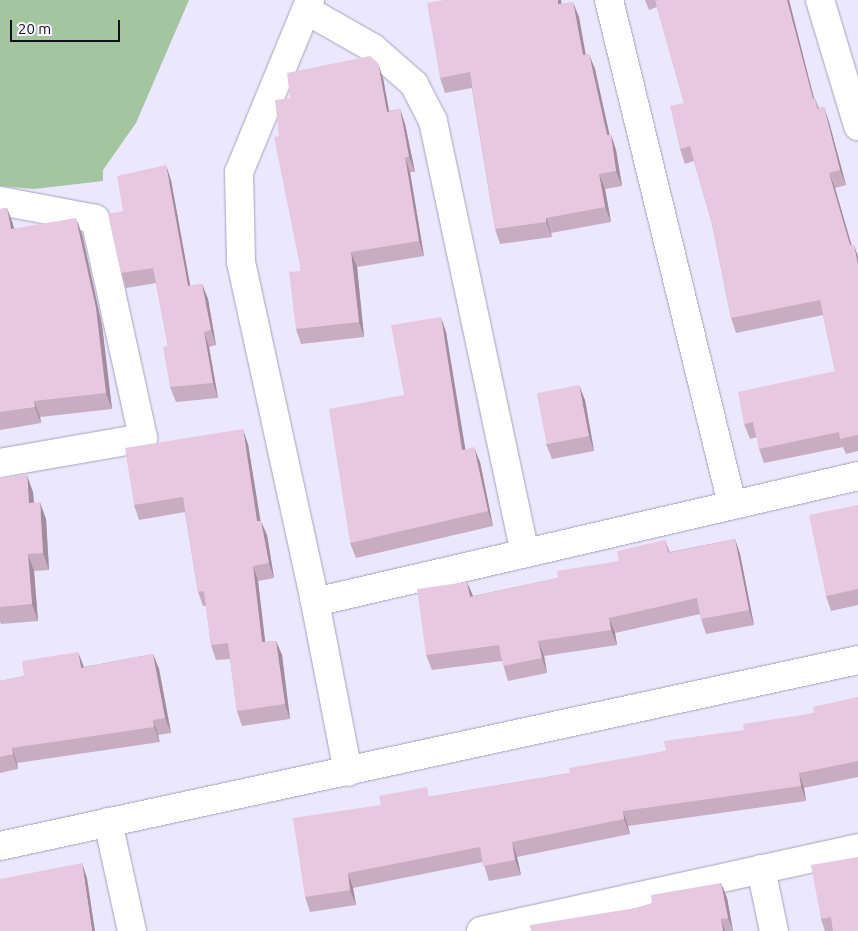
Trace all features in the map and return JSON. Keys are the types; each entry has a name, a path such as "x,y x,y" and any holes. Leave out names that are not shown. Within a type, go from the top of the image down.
{"street":[{"path":"609,0 732,504"},
{"path":"820,0 858,126"},
{"path":"348,772 315,602 241,262 239,172 308,5 374,48 414,84 433,121 525,552"},
{"path":"0,201 95,219 144,438 0,463"},
{"path":"315,602 858,476"},
{"path":"0,846 858,660"},
{"path":"108,822 132,931"},
{"path":"487,930 858,848"},
{"path":"761,869 774,931"}],"green space":[{"path":"0,0 189,0 136,123 103,170 103,181 34,189 0,186"}],"building":[{"path":"444,0 558,0 558,4 573,2 583,55 589,54 607,135 611,135 616,171 599,174 605,207 546,218 546,222 495,229 470,72 440,78 427,3"},
{"path":"655,0 787,0 813,99 815,98 817,109 824,107 840,170 829,173 850,245 854,245 858,265 858,435 840,439 839,432 759,449 753,422 744,424 738,392 835,371 820,300 731,318 712,224 690,146 680,149 670,106 684,103"},
{"path":"370,56 378,63 387,112 400,109 409,157 405,157 419,241 351,252 359,322 296,329 289,272 301,271 274,137 279,136 275,100 290,98 287,73"},
{"path":"166,165 188,286 202,284 211,330 204,332 213,383 170,387 163,347 168,346 153,268 121,273 108,214 123,211 117,176"},
{"path":"7,208 11,229 76,218 96,308 106,393 34,401 35,407 0,412 0,209"},
{"path":"441,317 462,450 474,447 488,511 350,543 329,409 404,395 391,325"},
{"path":"579,385 589,436 547,444 537,393"},
{"path":"243,429 257,521 261,521 269,563 253,566 262,642 276,641 285,704 237,711 228,643 211,645 204,591 198,592 183,497 134,505 125,448"},
{"path":"27,475 29,503 40,502 43,553 28,554 32,604 0,607 0,477"},
{"path":"858,505 858,589 826,596 809,515"},
{"path":"735,539 749,610 701,619 697,598 609,618 611,630 538,641 542,658 503,666 499,645 426,655 417,589 467,582 470,597 558,578 557,571 619,561 617,551 665,540 668,553"},
{"path":"78,652 81,668 153,654 165,718 153,720 154,727 12,748 13,754 0,757 0,681 24,676 22,661"},
{"path":"858,697 858,761 799,773 801,786 623,811 624,819 512,842 515,860 483,866 480,847 348,873 350,890 305,897 293,818 381,805 379,796 427,787 429,797 570,773 569,768 666,751 664,741 744,730 743,724 814,713 813,707"},
{"path":"858,857 858,931 833,931 831,917 821,919 811,865"},
{"path":"82,863 92,931 0,931 0,879"},
{"path":"721,883 728,918 721,919 723,931 531,931 530,925 636,908 652,903 651,895"}]}
